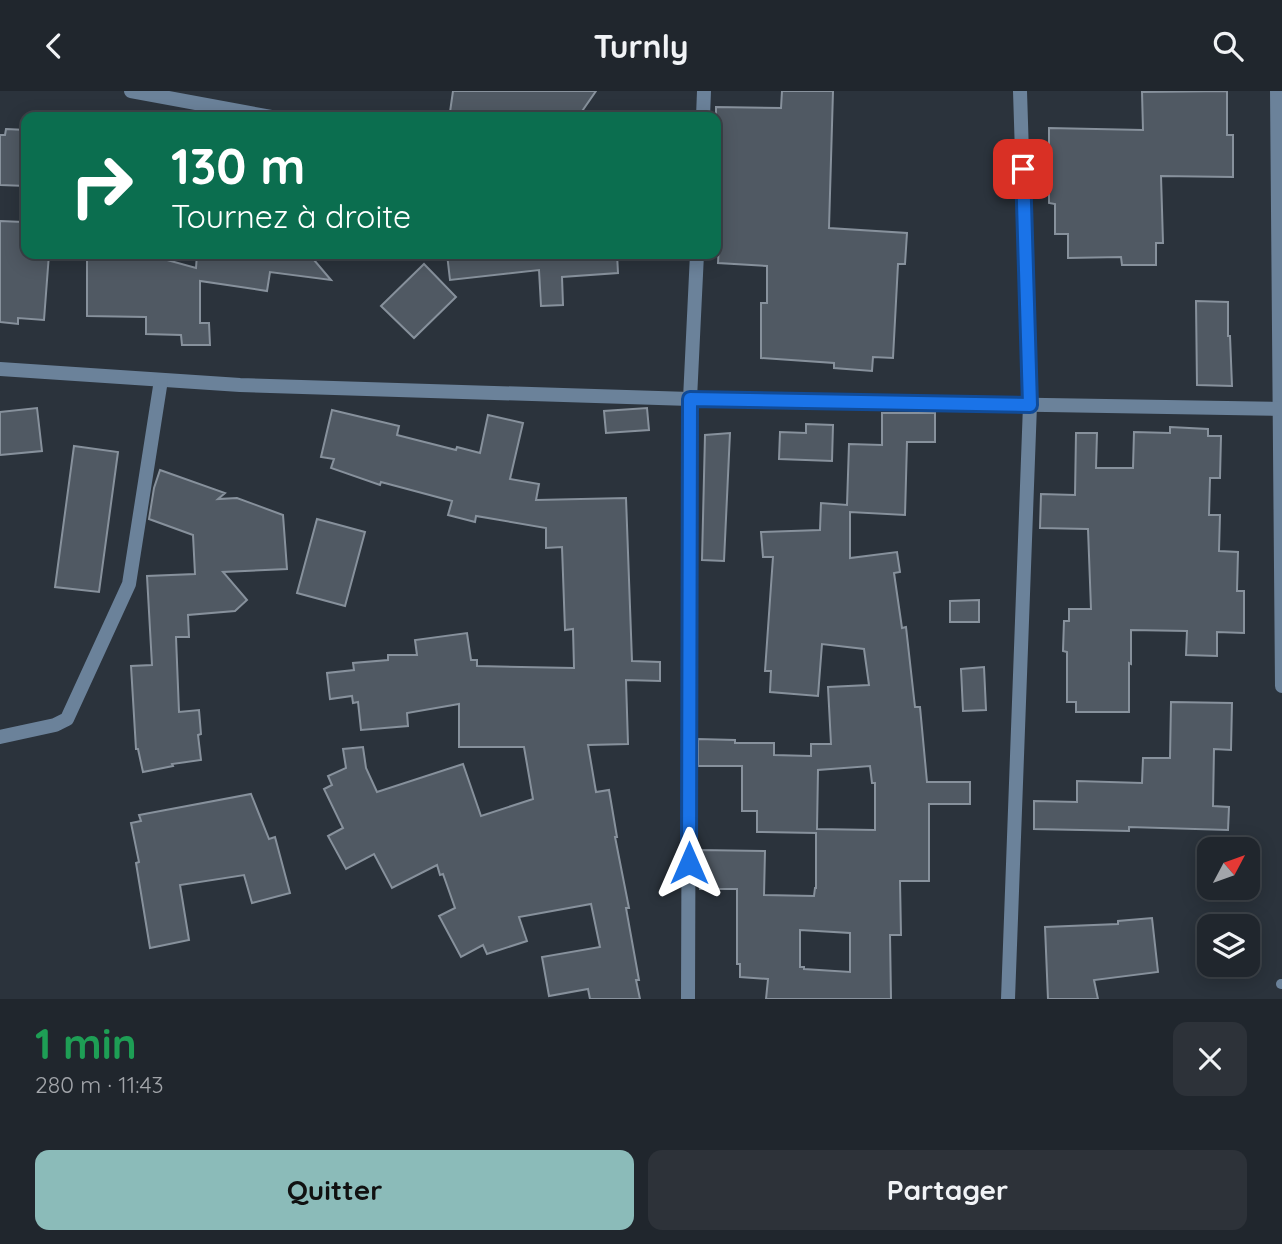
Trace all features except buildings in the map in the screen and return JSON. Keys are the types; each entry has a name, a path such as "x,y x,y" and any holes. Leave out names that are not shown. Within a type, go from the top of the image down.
{"street":[{"path":"131,91 244,112"},
{"path":"703,112 704,91"},
{"path":"1008,999 1030,405 1020,91"},
{"path":"1277,91 1282,686"},
{"path":"688,999 690,399 697,259"},
{"path":"0,369 253,386 690,399 1280,409"},
{"path":"0,737 55,725 66,719 124,596 129,584 161,380"}],"route":[{"path":"689,863 690,399 1030,405 1023,169"}]}
